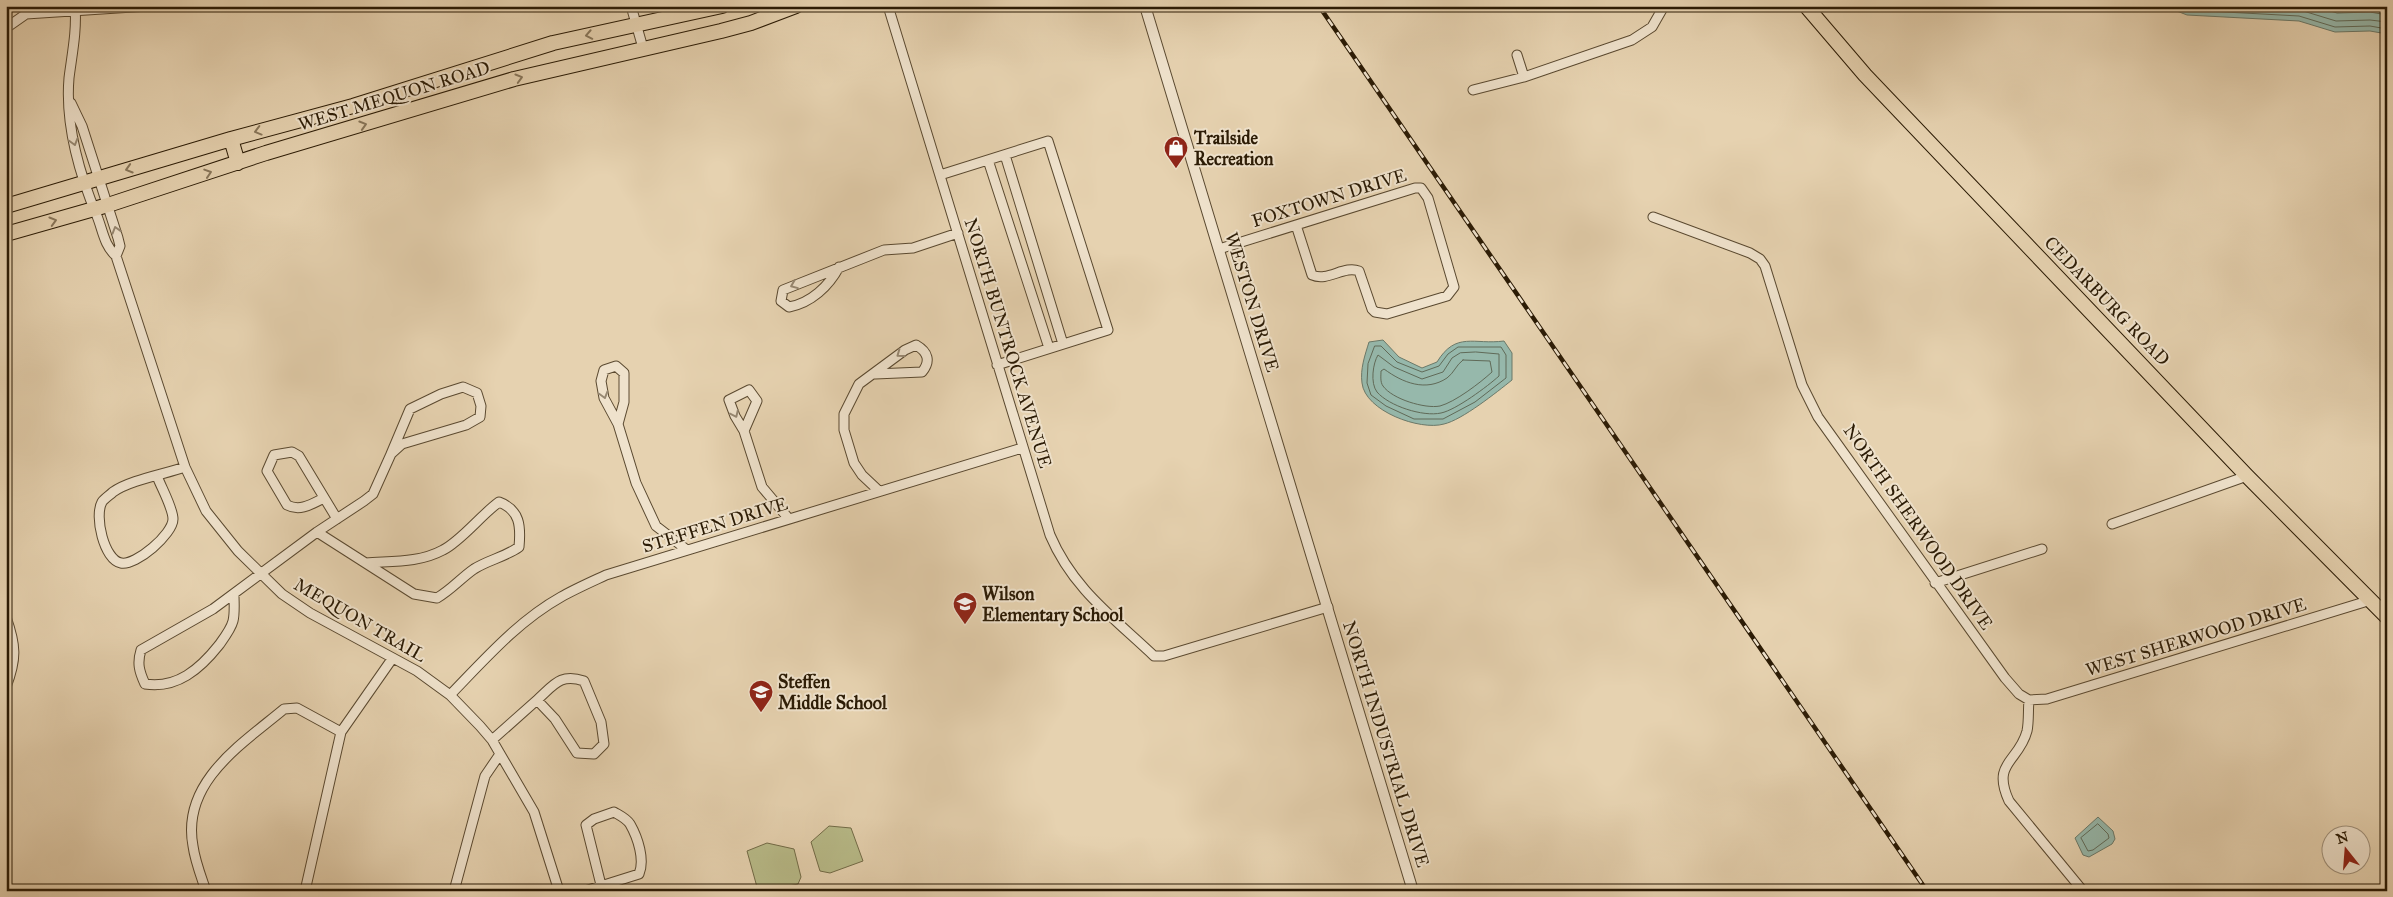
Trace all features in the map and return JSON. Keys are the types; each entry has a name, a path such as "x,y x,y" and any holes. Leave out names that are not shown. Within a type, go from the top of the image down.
{"main road":[{"name":"WEST MEQUON ROAD","path":"6,206 231,139 354,106 553,42 636,26 722,6"},
{"name":"WEST MEQUON ROAD","path":"6,234 108,205 450,98 548,70 751,23 796,6"},
{"name":"CEDARBURG ROAD","path":"1806,6 1864,75 2247,476 2387,617"},
{"path":"443,77 450,98"},
{"path":"231,139 238,163"}],"street":[{"path":"6,28 26,14 75,8 148,6"},
{"path":"631,6 642,48"},
{"name":"NORTH BUNTROCK AVENUE","path":"888,6 1022,448 1050,535 1065,567 1079,586 1154,656 1164,656 1328,607"},
{"name":"WESTON DRIVE","path":"1145,6 1328,607"},
{"path":"1473,90 1524,77 1632,40 1652,27 1664,6"},
{"name":"MEQUON TRAIL","path":"75,8 76,25 69,80 70,129 94,209 108,248 116,256 185,467 206,511 223,534 259,573 282,594 310,613 417,671 450,695 492,740 534,812 559,891"},
{"path":"1517,55 1524,77"},
{"name":"MEQUON TRAIL","path":"70,101 82,126 100,178 120,246 116,256"},
{"path":"940,175 1048,141 1108,330 997,365"},
{"path":"1005,154 1063,344"},
{"path":"988,160 1049,348"},
{"name":"FOXTOWN DRIVE","path":"1219,249 1414,188 1421,188 1428,198 1454,287 1448,296 1388,314 1375,312 1372,309 1359,271 1351,270 1323,278 1312,275 1296,225"},
{"name":"NORTH SHERWOOD DRIVE","path":"1653,217 1750,253 1760,259 1765,266 1802,385 1818,417 1935,583 2005,678 2019,694 2029,700"},
{"path":"839,267 832,280 801,305 789,307 781,302 782,290 839,267 884,250 914,248 958,233"},
{"path":"875,374 922,372 926,367 928,358 925,350 916,345 905,350 859,384 844,414 844,430 854,463 862,475 879,491"},
{"path":"618,424 624,402 624,373 616,366 604,370 601,381 604,398 618,424 636,484 656,526 687,550"},
{"path":"234,594 233,623 212,653 194,672 173,683 159,686 145,684 139,670 138,659 141,650 213,609 259,573 372,494 410,409 441,394 463,388 477,393 481,406 480,417 466,425 402,444 391,454"},
{"path":"744,430 762,487 789,519"},
{"name":"STEFFEN DRIVE","path":"450,695 490,652 522,624 560,598 606,575 1022,448"},
{"path":"324,498 302,508 293,508 287,505 268,471 274,455 292,452 299,456 337,519"},
{"path":"157,476 173,519 171,527 168,534 146,553 132,562 121,563 113,559 101,533 99,517 102,502 115,491 157,476 185,467"},
{"path":"2112,524 2247,476"},
{"path":"316,532 366,564 414,594 437,598 451,590 474,569 509,554 519,547 521,530 517,515 508,505 499,502 444,550 424,558 401,562 366,564"},
{"path":"1935,583 2042,549"},
{"name":"WEST SHERWOOD DRIVE","path":"2029,700 2047,699 2371,600"},
{"name":"NORTH INDUSTRIAL DRIVE","path":"1328,607 1414,891"},
{"path":"6,617 13,638 15,657 6,687"},
{"path":"305,891 341,732 392,659"},
{"path":"492,740 536,700 560,680 571,677 584,680 601,722 604,744 594,754 576,753 555,719 536,700"},
{"path":"2029,700 2027,731 2021,744 2004,768 2003,789 2009,802 2083,891"},
{"path":"206,891 193,846 193,810 208,778 219,764 284,709 297,708 341,732"},
{"path":"454,891 485,776 500,754"},
{"path":"585,891 639,874 642,866 641,855 630,823 614,812 594,819 586,825 601,885"}],"green space":[{"path":"829,826 851,828 863,861 830,873 820,871 811,842"},
{"path":"767,843 794,849 801,877 798,884 770,890 757,887 747,851"}],"water":[{"path":"2164,6 2387,6 2387,34 2370,31 2335,32 2299,21 2187,15"},
{"path":"1383,340 1399,357 1422,368 1437,362 1444,352 1451,346 1459,343 1466,341 1504,341 1512,353 1512,380 1479,405 1444,424 1421,424 1395,417 1373,402 1365,393 1362,383 1362,367 1369,342"},
{"path":"2098,817 2113,831 2115,839 2112,844 2089,857 2083,855 2075,838"}],"railway":[{"path":"1319,6 1927,891"}],"place":[{"name":"Trailside Recreation","path":"1176,169"},
{"name":"Wilson Elementary School","path":"965,625"},
{"name":"Steffen Middle School","path":"761,713"}]}
